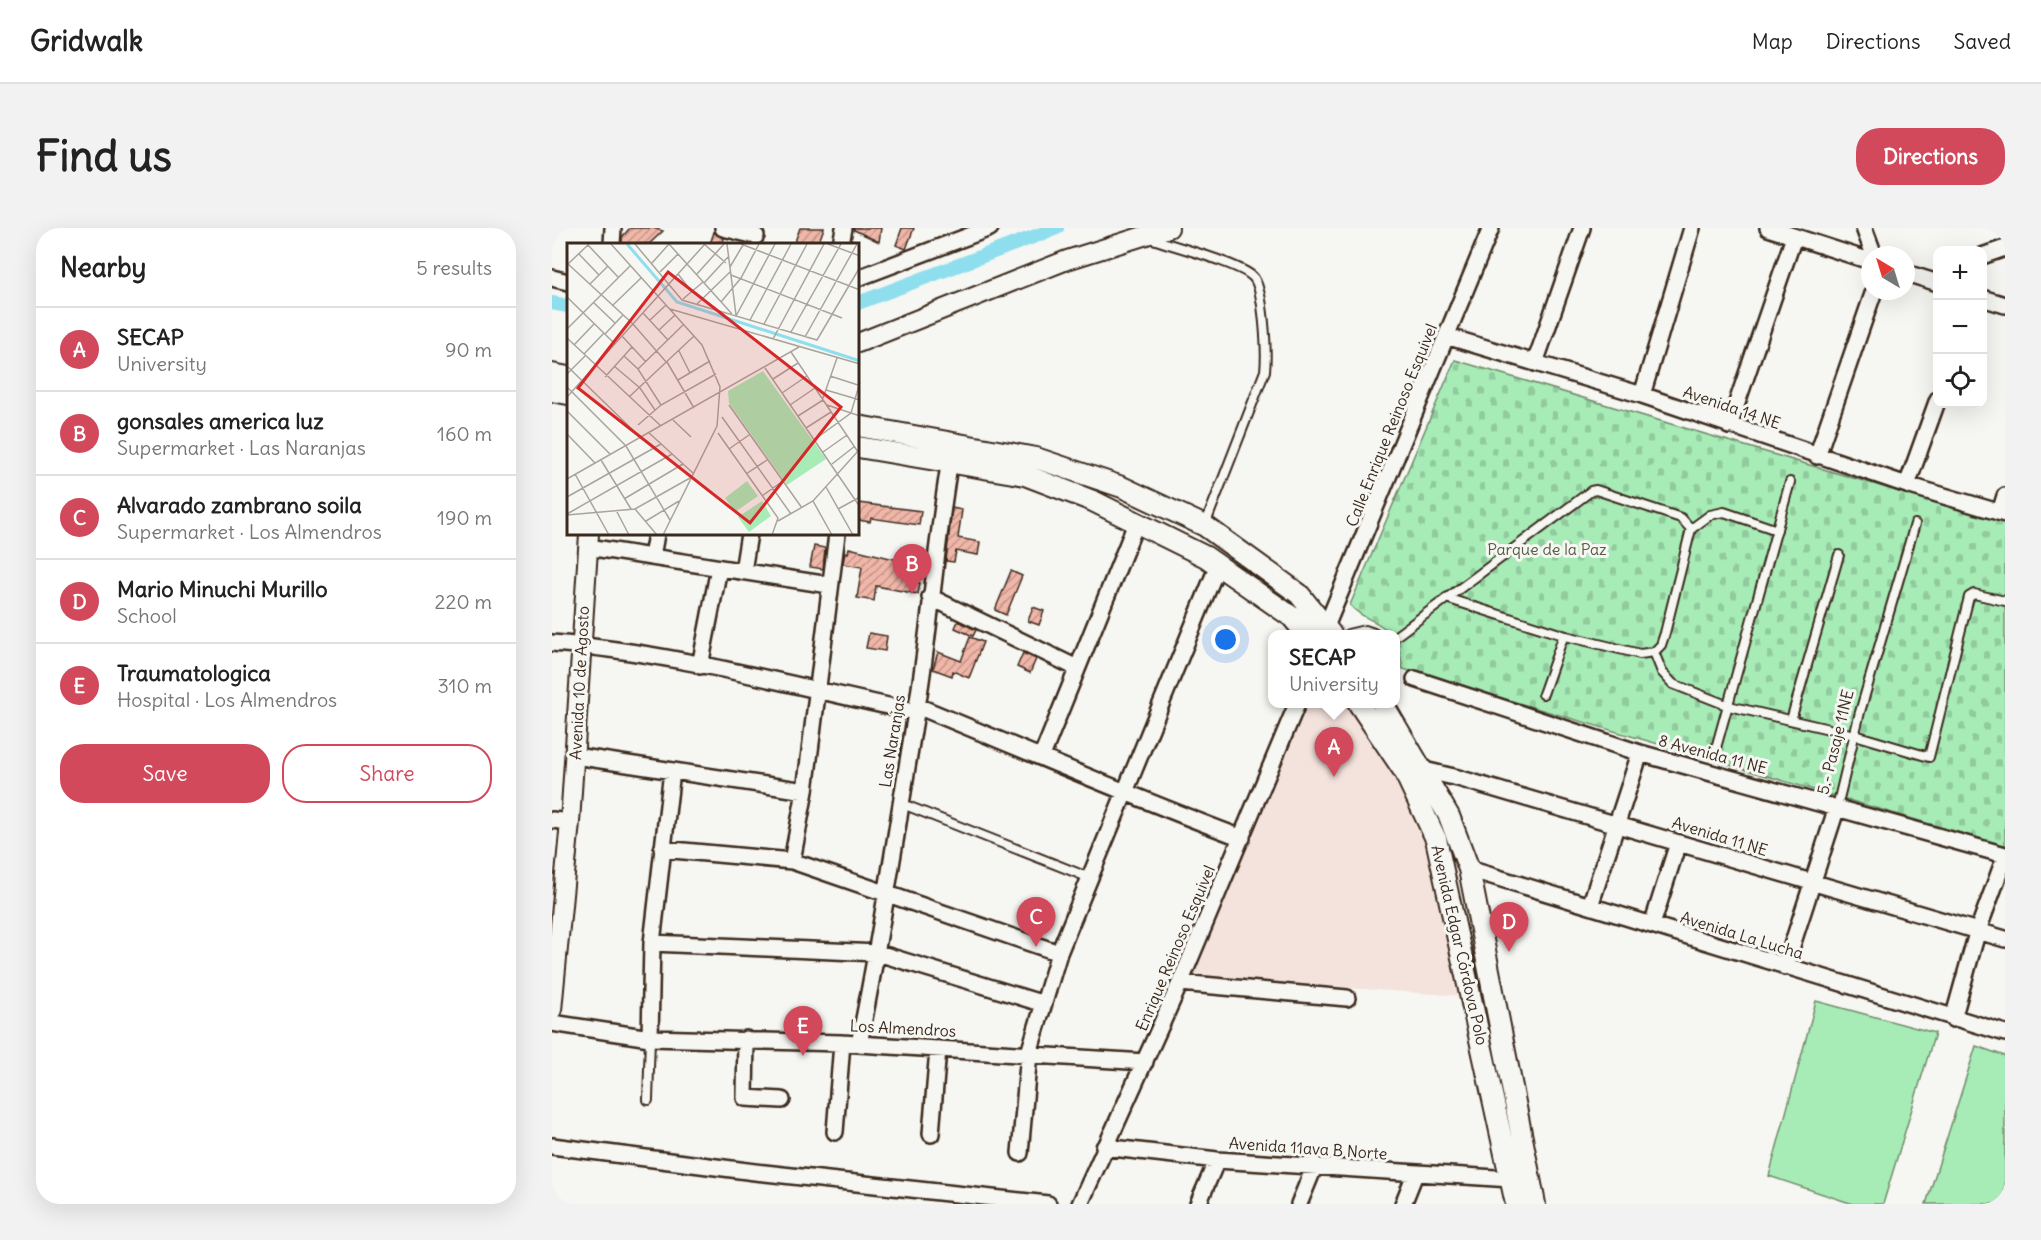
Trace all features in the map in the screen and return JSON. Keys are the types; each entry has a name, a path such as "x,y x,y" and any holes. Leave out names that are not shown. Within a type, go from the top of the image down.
{"main road":[{"path":"552,374 567,377"},
{"path":"552,391 567,394"},
{"path":"860,427 1025,475 1137,521 1218,565 1292,617 1303,630"},
{"path":"860,447 1036,458 1122,487 1205,526 1299,594 1325,630"},
{"name":"Avenida Edgar Córdova Polo","path":"1362,708 1404,771 1436,839 1513,1196"},
{"name":"Avenida Edgar Córdova Polo","path":"1385,708 1449,816 1469,869 1535,1204"}],"street":[{"path":"612,243 613,228"},
{"path":"723,228 756,236"},
{"path":"841,243 844,228"},
{"path":"860,277 990,228"},
{"path":"860,342 1067,260 1169,228"},
{"name":"Calle Enrique Reinoso Esquivel","path":"1327,630 1491,228"},
{"path":"1535,363 1582,228"},
{"path":"1642,395 1692,228"},
{"path":"1768,228 1861,258"},
{"path":"1864,228 1871,246"},
{"path":"1729,426 1794,237"},
{"path":"1987,255 2005,248"},
{"path":"1915,275 1933,272"},
{"path":"1915,276 1933,281"},
{"path":"552,278 567,282"},
{"path":"1987,299 2005,304"},
{"path":"1817,456 1871,300"},
{"name":"Avenida 14 NE","path":"1446,336 1642,395 1817,456 2002,513"},
{"path":"1907,485 1935,408"},
{"name":"Las Naranjas","path":"859,1044 878,953 885,893 916,709 952,452"},
{"path":"2002,513 2005,496"},
{"path":"1042,756 1137,521"},
{"path":"652,557 656,536"},
{"path":"742,571 749,536"},
{"path":"792,861 805,791 837,536"},
{"path":"589,540 652,557 830,585"},
{"name":"Avenida 10 de Agosto","path":"552,1011 561,821 575,756 589,540"},
{"path":"1020,1153 1029,1053 1059,953 1218,565"},
{"path":"700,666 719,568"},
{"path":"930,597 1077,668"},
{"path":"552,643 581,645 700,666 817,692 916,709 1042,756 1125,794 1242,838"},
{"name":"8 Avenida 11 NE","path":"1415,679 1640,753 2005,856"},
{"name":"Enrique Reinoso Esquivel","path":"1080,1204 1180,983 1295,708"},
{"path":"1590,906 1640,753"},
{"path":"575,756 805,791"},
{"name":"Avenida 11 NE","path":"1424,770 1616,824 1977,933 2005,939"},
{"path":"650,1038 652,943 672,771"},
{"name":"5.- Pasaje 11NE","path":"1785,967 1837,807"},
{"path":"1652,925 1678,843"},
{"path":"662,849 792,861 1059,953"},
{"path":"1953,1019 1977,933 2005,856"},
{"name":"Avenida La Lucha","path":"1469,869 1953,1019 2005,1033"},
{"path":"652,943 878,953 1044,1004"},
{"path":"1180,983 1347,998"},
{"name":"Los Almendros","path":"552,1023 650,1038 842,1042 1145,1062"},
{"path":"746,1039 745,1098 782,1100"},
{"path":"836,1132 842,1042"},
{"path":"931,1134 938,1049"},
{"path":"552,1146 755,1172 1048,1204"},
{"name":"Avenida 11ava B Norte","path":"1104,1147 1217,1160 1415,1173 1513,1196"},
{"path":"1198,1204 1217,1160"},
{"path":"1299,1204 1315,1165"},
{"path":"1403,1204 1415,1173"}],"lane":[{"path":"1146,237 1246,271 1259,285 1267,352 1265,371 1205,526"},
{"path":"1716,748 1790,482"},
{"path":"1400,632 1591,491 1596,490 1681,518 1691,529"},
{"path":"1446,598 1566,636 1640,654 1654,652 1661,645 1665,633 1691,529 1710,515 1724,512 1777,530"},
{"name":"5.- Pasaje 11NE","path":"1837,807 1915,524"},
{"path":"1791,720 1839,555"},
{"path":"1654,652 1662,672 1673,684 1729,706 1855,735 1929,757 1969,597 1974,594 2005,601"},
{"path":"1543,694 1562,640 1566,636"},
{"path":"900,803 1090,878"},
{"path":"648,1100 650,1038"}],"shaded area":[{"path":"1302,708 1354,708 1429,842 1463,996 1192,977"}],"green space":[{"name":"Parque de la Paz","path":"1455,360 2005,523 2005,846 1403,669 1400,654 1400,630 1386,630 1350,605"},
{"path":"1816,1001 1935,1033 1883,1204 1853,1204 1769,1176"},
{"path":"1976,1046 2005,1056 2005,1204 1926,1204"}],"building":[{"path":"630,228 653,228 663,231 650,243 622,243 622,237"},
{"path":"800,228 824,228 818,243 794,243"},
{"path":"854,228 881,228 879,242 854,230"},
{"path":"902,228 914,228 906,249 896,245"},
{"path":"714,232 724,238 723,243 710,243"},
{"path":"860,503 921,511 919,525 871,518 870,522 860,520"},
{"path":"952,508 962,510 958,538 980,542 978,555 956,551 954,562 946,561"},
{"path":"814,546 825,548 823,569 810,567"},
{"path":"849,548 919,565 916,582 920,583 918,594 876,586 874,601 857,598 862,567 843,564 845,552 848,553"},
{"path":"1011,571 1022,576 1006,615 995,610"},
{"path":"1033,607 1044,611 1039,625 1028,621"},
{"path":"958,621 976,630 973,636 955,628"},
{"path":"869,633 887,636 885,651 866,648"},
{"path":"970,637 983,642 969,678 953,671 952,676 933,669 938,652 961,661"},
{"path":"1023,653 1036,659 1030,673 1017,667"}],"waterway":[{"path":"860,302 1057,228"},
{"path":"552,303 567,306"}],"place":[{"name":"gonsales america luz","path":"912,594"},
{"name":"SECAP","path":"1334,777"},
{"name":"Alvarado zambrano soila","path":"1036,947"},
{"name":"Mario Minuchi Murillo","path":"1509,952"},
{"name":"Traumatologica","path":"803,1056"}]}
